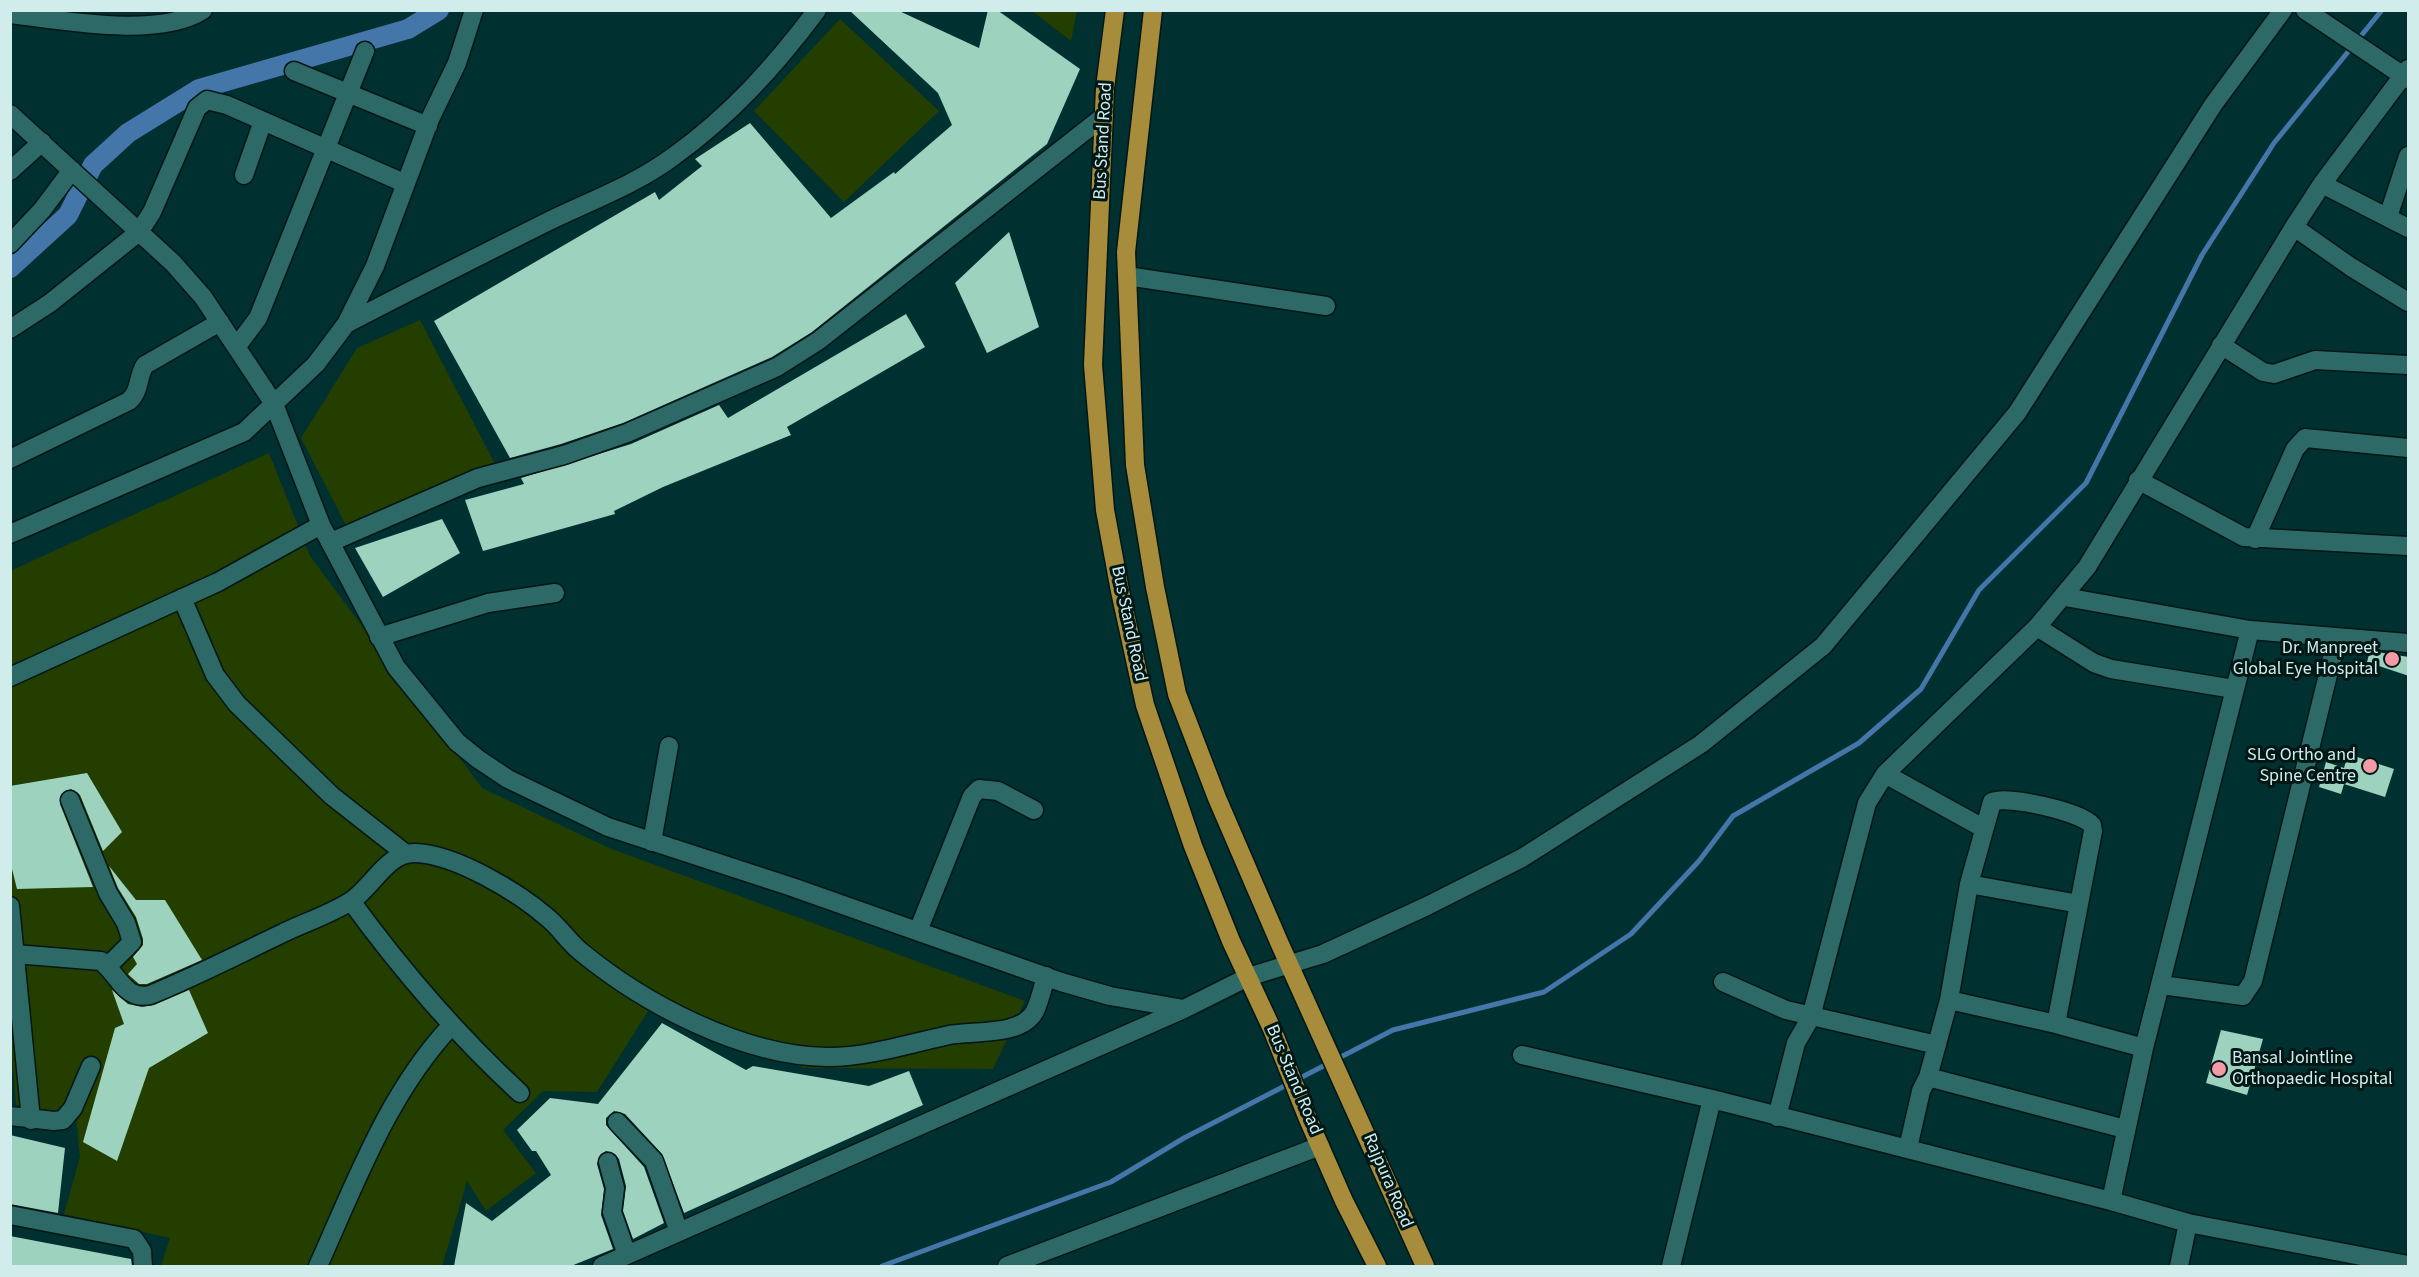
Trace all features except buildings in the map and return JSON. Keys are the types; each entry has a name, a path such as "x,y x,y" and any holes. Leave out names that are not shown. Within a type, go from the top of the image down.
{"main road":[{"name":"Bus Stand Road","path":"1115,10 1104,116 1093,365 1105,510 1145,705 1194,846 1231,941 1260,1003 1344,1201 1377,1266"},
{"name":"Bus Stand Road","path":"1153,10 1126,252 1135,465 1155,587 1177,694 1217,798 1289,964 1350,1095"},
{"name":"Rajpura Road","path":"1350,1095 1425,1266"}],"street":[{"path":"17,13 86,24 145,25 182,21 203,10"},
{"path":"10,534 235,436 254,424 316,364 346,324 375,266 404,183 457,63 474,10"},
{"path":"346,324 439,275 632,181 673,158 744,99 792,44 817,10"},
{"path":"602,1266 1184,1009 1248,977 1323,954 1427,906 1522,858 1701,744 1823,646 2017,412 2213,105 2283,10"},
{"path":"1777,1116 1796,1043 1811,1017 1867,803 1885,774 2065,597 2086,567 2322,184 2406,75 2309,13"},
{"path":"237,346 258,318 364,51"},
{"path":"294,71 428,126"},
{"path":"10,328 50,303 139,232 148,221 188,125 201,103 212,100 404,183"},
{"path":"10,114 139,232 181,272 203,297 274,404 321,525 396,667 420,700 457,741 477,759 508,779 608,827 1046,976 1110,996 1184,1009"},
{"path":"331,542 478,478 564,455 627,433 777,368 818,341 1104,116"},
{"path":"244,175 263,121"},
{"path":"10,171 42,142"},
{"path":"2388,217 2409,156"},
{"path":"10,244 42,210 72,170"},
{"path":"2322,184 2409,228"},
{"path":"2294,227 2351,267 2409,302"},
{"path":"1127,276 1326,306"},
{"path":"10,459 129,401 137,394 141,372 145,365 220,322"},
{"path":"2221,345 2263,372 2274,374 2315,360 2409,365"},
{"path":"2255,539 2295,449 2306,438 2409,448"},
{"path":"2138,480 2231,531 2255,539 2409,546"},
{"path":"10,677 226,578 321,525"},
{"path":"379,637 488,603 555,593"},
{"path":"2065,597 2250,630 2409,643"},
{"path":"182,598 215,675 237,704 332,796 406,854"},
{"path":"2037,627 2094,663 2111,669 2234,688"},
{"path":"2111,1201 2144,1048 2250,630"},
{"path":"2161,985 2243,996 2253,981 2337,638"},
{"path":"652,842 669,746"},
{"path":"1885,774 1983,828"},
{"path":"918,931 972,796 979,789 998,791 1034,810"},
{"path":"1908,1148 1921,1091 1929,1077 1949,1000 1969,884 1983,828 1989,807 1992,802 2000,799 2080,816 2088,820 2093,831 2056,1024"},
{"path":"70,800 108,893 131,934 132,942 108,966"},
{"path":"15,954 93,958 108,966 132,995 140,998 351,901 390,863 406,854 434,856 459,862 536,908 578,949 615,978 701,1025 743,1044 780,1052 829,1058 900,1047 951,1034 1008,1028 1025,1023 1034,1012 1046,976"},
{"path":"1969,884 2079,904"},
{"path":"351,901 388,953 451,1026 520,1093"},
{"path":"10,906 31,1119"},
{"path":"1722,982 1786,1011 1937,1045"},
{"path":"1949,1000 2056,1024 2144,1048"},
{"path":"318,1266 389,1113 427,1054 451,1026"},
{"path":"1522,1055 1908,1148 2188,1223 2401,1262"},
{"path":"10,1116 63,1120 69,1115 91,1066"},
{"path":"1929,1077 2125,1129"},
{"path":"1672,1266 1712,1099"},
{"path":"617,1122 654,1161 679,1232"},
{"path":"1014,1265 1320,1146"},
{"path":"608,1162 615,1188 612,1212 627,1256"},
{"path":"10,1215 134,1239 139,1244 143,1266"},
{"path":"2179,1266 2188,1223"}],"green space":[{"path":"1032,11 1077,11 1071,41"},
{"path":"840,19 939,111 844,202 754,111"},
{"path":"420,320 495,464 407,518 353,539 301,438 357,348"},
{"path":"269,453 310,556 482,788 609,848 1025,1001 993,1069 805,1068 655,1000 597,1092 543,1091 503,1130 536,1173 486,1211 467,1181 442,1266 161,1266 170,1238 64,1214 80,1157 76,1116 16,1105 10,1028 10,571"}],"waterway":[{"path":"10,268 68,215 93,165 128,133 199,89 408,29 439,10"},
{"path":"882,1266 1111,1182 1184,1138 1393,1030 1544,992 1631,934 1699,861 1733,816 1859,743 1921,689 1979,590 2086,483 2202,255 2274,143 2382,10"}],"place":[{"name":"Dr. Manpreet Global Eye Hospital","path":"2392,659"},
{"name":"SLG Ortho and Spine Centre","path":"2370,766"},
{"name":"Bansal Jointline Orthopaedic Hospital","path":"2219,1069"}]}
